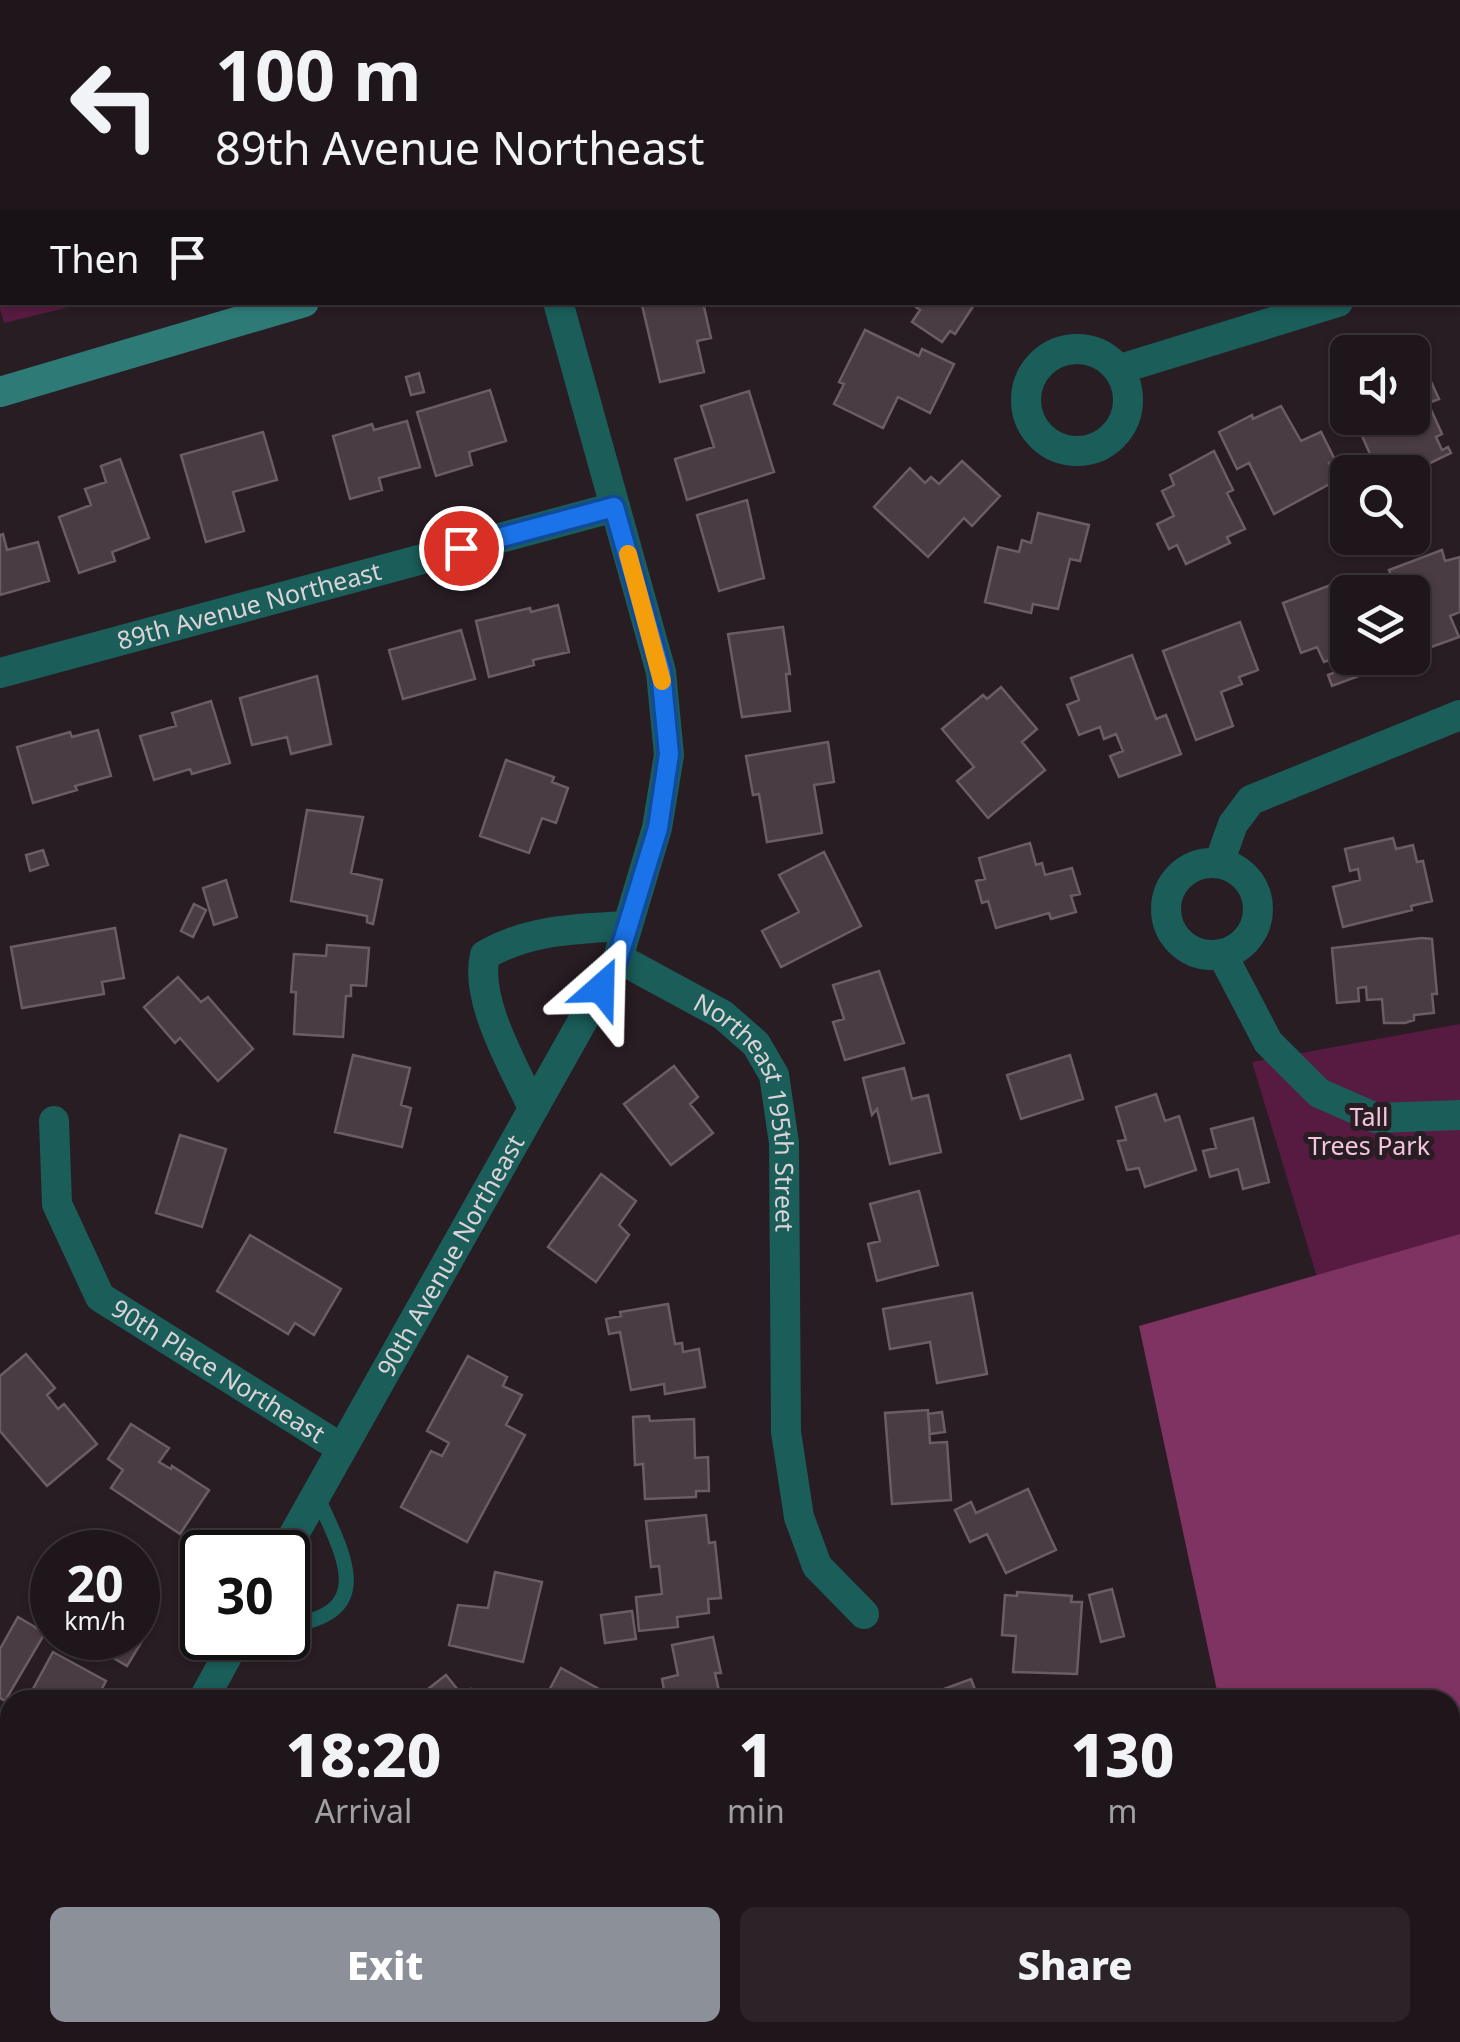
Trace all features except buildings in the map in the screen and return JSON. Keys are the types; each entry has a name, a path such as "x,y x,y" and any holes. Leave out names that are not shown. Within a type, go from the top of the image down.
{"street":[{"path":"0,392 294,305"},
{"path":"559,305 661,672 669,754 658,828 618,958"},
{"path":"1120,369 1328,305"},
{"name":"89th Avenue Northeast","path":"0,673 614,507"},
{"path":"1219,863 1233,824 1251,800 1460,716"},
{"path":"1219,863 1236,869 1257,898 1257,916 1251,933 1239,946 1222,954 1204,954 1188,948 1174,936 1167,920 1166,901 1172,884 1185,871 1202,864 1219,863"},
{"path":"533,1108 504,1046 485,992 481,972 486,955 506,943 542,932 627,926"},
{"path":"1222,954 1268,1042 1319,1093 1376,1118 1460,1115"},
{"name":"90th Avenue Northeast","path":"296,1530 618,958"},
{"name":"Northeast 195th Street","path":"618,958 723,1015 756,1044 774,1075 784,1143 786,1432 798,1517 817,1566 864,1614"},
{"name":"90th Place Northeast","path":"54,1121 57,1204 100,1298 342,1448"},
{"path":"208,1690 225,1660"}],"lane":[{"path":"310,1622 330,1615 343,1600 346,1571 316,1494"}],"green space":[{"path":"0,305 77,305 4,323"},
{"name":"Tall Trees Park","path":"1460,1024 1460,1262 1324,1300 1252,1062"}],"shaded area":[{"path":"1460,1234 1460,1690 1217,1690 1139,1326"}],"slow traffic":[{"path":"628,554 662,681"}],"route":[{"path":"461,548 614,507 661,672 669,754 658,828 618,958 601,988"}]}
